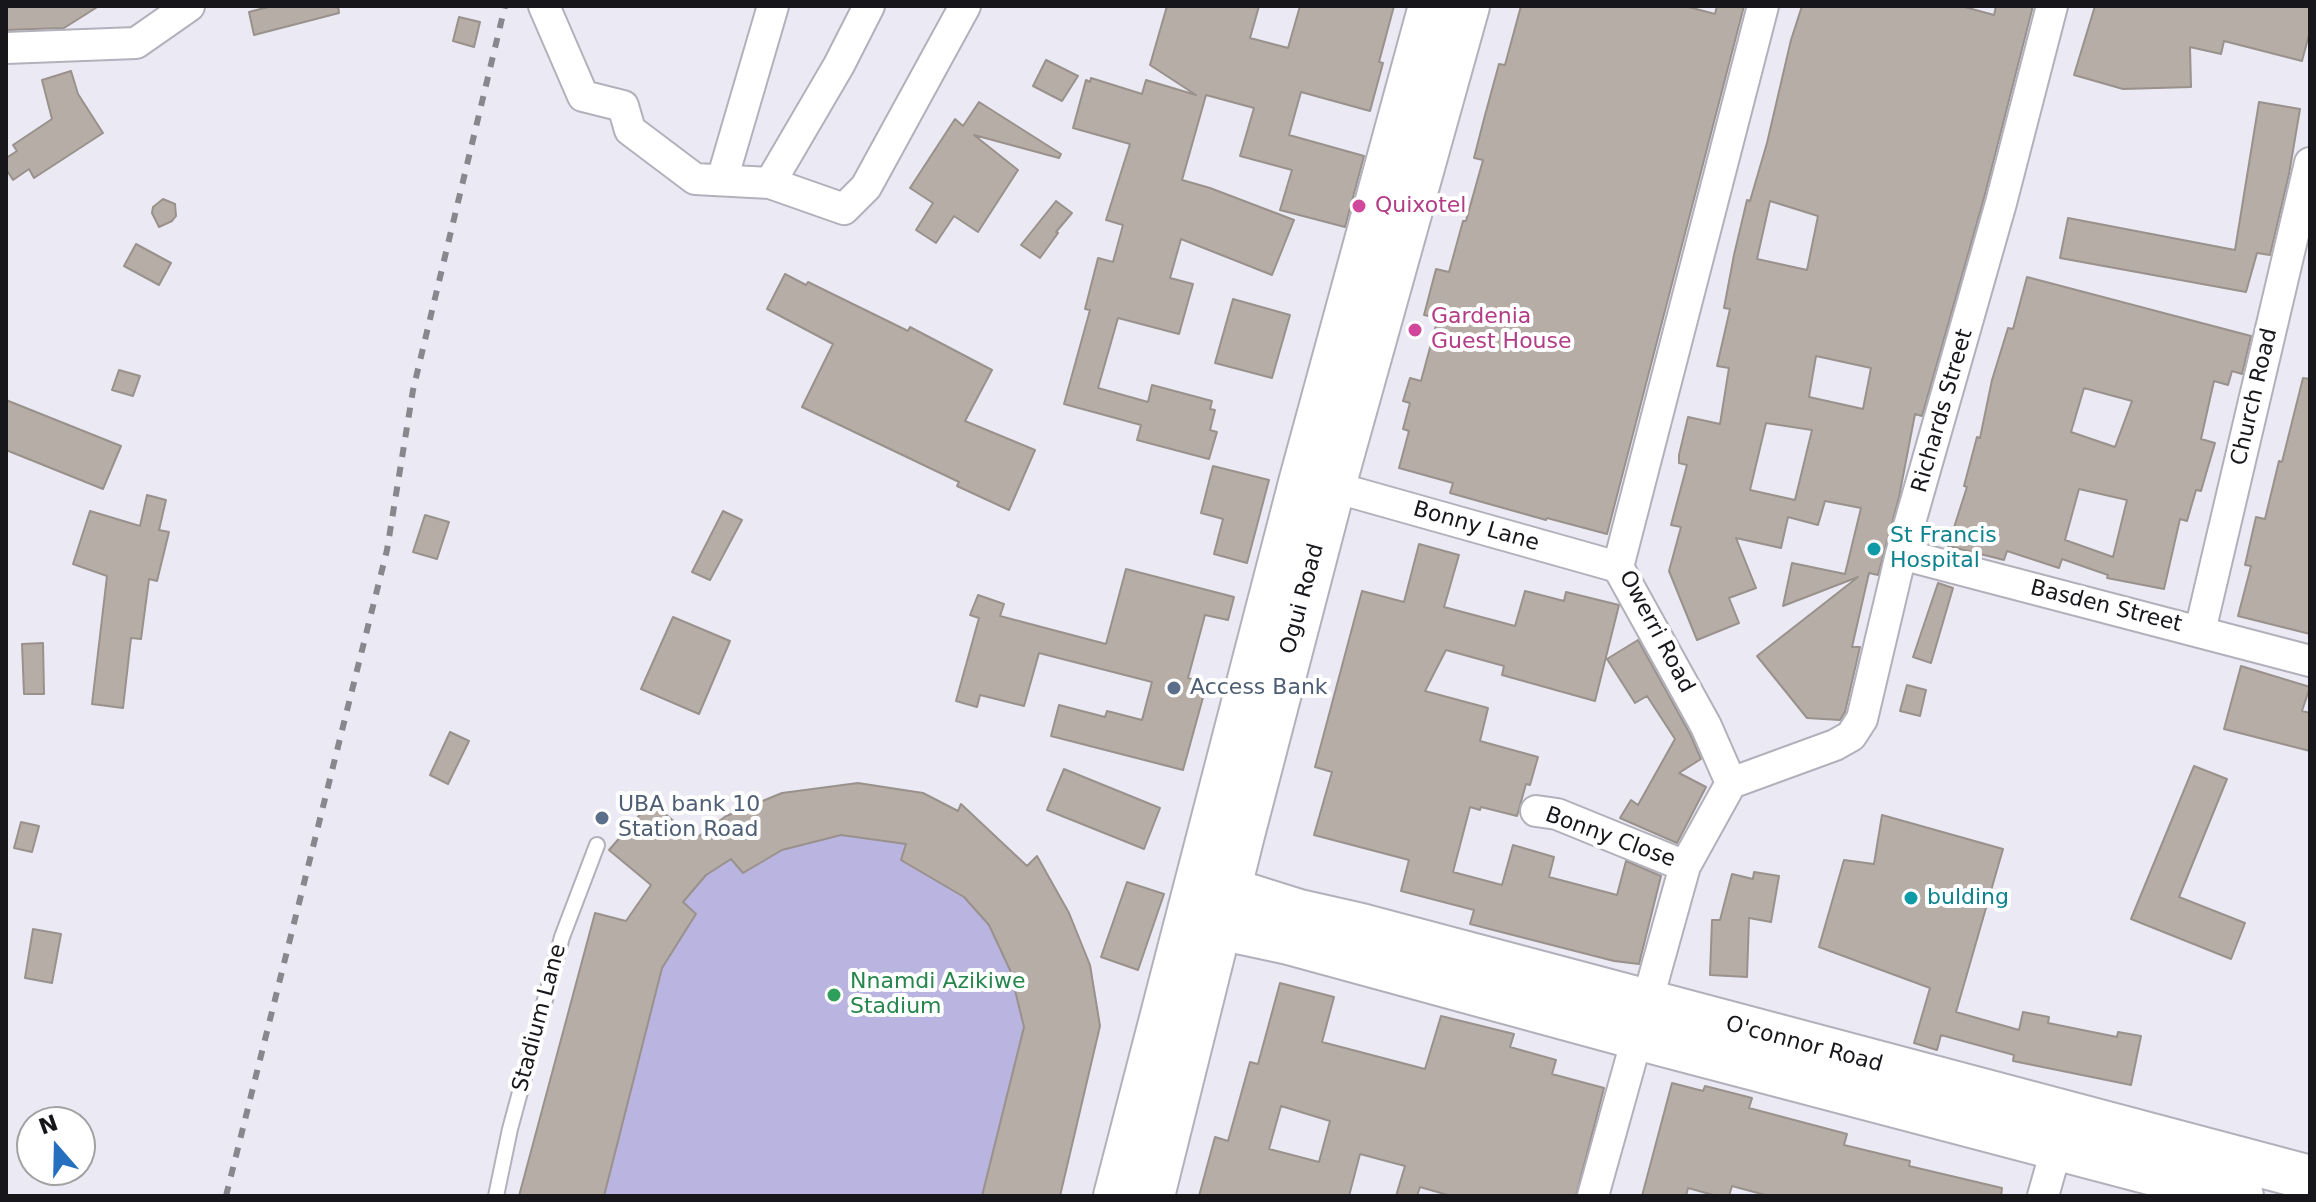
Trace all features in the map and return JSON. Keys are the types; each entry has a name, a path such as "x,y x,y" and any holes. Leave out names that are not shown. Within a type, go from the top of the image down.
{"main road":[{"name":"Ogui Road","path":"1116,1196 1209,904 1318,482 1431,6"},
{"name":"Ogui Road","path":"1152,1196 1208,979 1209,904 1242,835 1318,482 1467,6"},
{"path":"1208,979 1294,927 1280,900 1260,881 1248,857 1242,835"},
{"name":"O'connor Road","path":"1209,904 2061,1130 2310,1178"},
{"name":"O'connor Road","path":"2061,1130 2241,1196"}],"street":[{"path":"6,48 136,43 189,6"},
{"path":"544,6 583,96 623,106 630,130 695,179 770,183 844,209 866,187 965,6"},
{"path":"722,180 773,6"},
{"path":"770,183 839,65 869,6"},
{"name":"Owerri Road","path":"1731,783 1706,726 1618,567 1763,6"},
{"name":"Richards Street","path":"1731,783 1835,745 1851,736 1862,719 1901,554 1997,218 2052,6"},
{"name":"Church Road","path":"2200,631 2310,163"},
{"name":"Bonny Lane","path":"1318,482 1618,567"},
{"name":"Basden Street","path":"1901,554 2310,661"},
{"path":"1593,1196 1685,866 1731,783"},
{"name":"Bonny Close","path":"1536,811 1557,814 1685,866"},
{"path":"2043,1196 2061,1130"}],"lane":[{"name":"Stadium Lane","path":"496,1196 510,1129 562,937 597,845"}],"shaded area":[{"name":"Nnamdi Azikiwe Stadium","path":"858,783 923,793 980,822 1026,866 1037,856 1069,913 1089,965 1100,1026 1060,1196 519,1196 595,913 626,921 672,855 726,816 782,793"}],"building":[{"path":"6,6 99,6 64,28 6,30"},
{"path":"272,6 338,6 339,13 254,35 249,12"},
{"path":"1167,6 1259,6 1250,38 1288,48 1300,6 1394,6 1370,111 1301,92 1289,135 1364,156 1345,227 1280,210 1292,170 1240,156 1254,108 1206,95 1182,180 1294,220 1272,275 1181,239 1170,278 1193,284 1179,334 1118,318 1098,388 1148,402 1152,385 1212,401 1210,409 1215,410 1210,430 1217,432 1209,459 1137,440 1141,425 1064,404 1090,310 1085,309 1098,258 1113,262 1123,225 1106,220 1130,144 1073,128 1086,80 1090,82 1091,78 1142,94 1146,80 1196,95 1150,65"},
{"path":"1521,6 1685,6 1715,14 1717,6 1744,6 1607,534 1450,493 1453,483 1399,468 1409,431 1403,429 1410,403 1403,401 1410,378 1421,381 1438,318 1424,315 1436,269 1449,272 1463,221 1466,221 1483,160 1474,158 1499,64 1505,65"},
{"path":"1802,6 1961,6 1994,15 1996,6 2033,6 1984,198 1922,416 1915,414 1899,497 1878,575 1869,573 1852,647 1860,647 1845,712 1840,720 1807,718 1757,656 1858,577 1783,606 1792,563 1845,574 1861,508 1825,501 1818,525 1788,517 1781,548 1736,538 1756,588 1729,598 1739,623 1697,640 1669,571 1681,527 1671,525 1687,465 1679,463 1679,455 1688,417 1720,424 1729,368 1717,366 1730,309 1724,308 1747,200 1750,201 1767,143","holes":["1770,201 1818,216 1807,270 1757,259","1816,356 1871,368 1863,409 1809,397","1766,423 1812,430 1795,500 1750,490"]},
{"path":"2095,6 2310,6 2310,31 2302,61 2224,41 2221,54 2190,47 2191,87 2123,89 2074,75"},
{"path":"459,17 480,22 474,47 453,41"},
{"path":"1046,60 1078,76 1062,101 1033,86"},
{"path":"71,71 78,94 103,133 34,178 29,169 13,180 6,169 6,158 17,151 13,145 52,119 42,80"},
{"path":"979,102 1061,154 1059,158 974,135 1018,170 978,232 954,216 936,243 916,230 933,203 910,188 955,119 963,126"},
{"path":"2259,102 2300,109 2270,255 2257,253 2246,292 2060,258 2068,218 2235,250"},
{"path":"163,199 175,204 176,216 159,227 152,213 153,207"},
{"path":"1056,201 1072,213 1040,258 1021,245"},
{"path":"136,244 171,263 159,285 124,266"},
{"path":"785,274 806,285 808,282 908,331 910,327 992,370 965,421 1035,450 1009,510 957,486 959,482 802,407 833,344 767,309"},
{"path":"2027,277 2251,336 2242,374 2232,371 2228,385 2214,381 2201,439 2215,443 2201,491 2196,490 2187,521 2180,519 2164,589 2107,578 2108,575 2062,559 2059,568 2007,551 2004,560 1948,546 1967,487 1964,486 1977,437 1980,438 1992,380 2008,328 2013,329","holes":["2084,388 2132,401 2115,447 2071,432","2079,489 2127,500 2113,557 2065,540"]},
{"path":"1233,299 1290,315 1272,378 1215,363"},
{"path":"119,370 140,376 133,396 112,390"},
{"path":"2303,378 2310,379 2310,634 2238,616 2251,566 2245,565 2256,517 2265,519"},
{"path":"6,400 121,446 103,489 6,450"},
{"path":"1213,466 1269,480 1247,563 1214,554 1223,519 1201,513"},
{"path":"147,495 166,500 159,530 169,532 157,581 149,579 141,639 131,638 123,708 92,704 107,576 73,564 90,511 140,526"},
{"path":"723,511 742,520 710,580 692,572"},
{"path":"425,515 449,522 437,559 413,552"},
{"path":"1419,544 1459,555 1444,607 1515,626 1525,591 1564,601 1566,592 1619,605 1595,701 1502,675 1504,666 1446,650 1425,691 1488,708 1480,741 1538,757 1517,816 1470,807 1453,872 1502,885 1513,845 1554,857 1549,877 1617,895 1626,861 1661,876 1639,964 1614,961 1470,924 1474,910 1401,891 1409,860 1314,835 1332,772 1315,767 1362,591 1404,602"},
{"path":"1126,569 1234,597 1228,620 1205,615 1188,678 1207,683 1183,770 1051,736 1059,705 1105,717 1107,711 1142,720 1152,682 1039,653 1024,706 980,695 977,707 956,701 979,618 970,615 978,595 1004,604 1000,616 1106,644"},
{"path":"1938,583 1953,588 1931,663 1913,657"},
{"path":"673,617 730,641 699,714 641,689"},
{"path":"1638,640 1701,759 1679,773 1706,787 1677,843 1620,818 1631,800 1638,805 1675,739 1647,696 1635,703 1607,659"},
{"path":"43,643 44,694 24,694 22,644"},
{"path":"2241,666 2310,687 2302,711 2310,713 2310,751 2224,729"},
{"path":"1907,685 1926,690 1920,716 1900,711"},
{"path":"450,732 469,741 448,784 430,775"},
{"path":"2194,766 2227,779 2179,897 2245,923 2231,959 2131,919"},
{"path":"1064,769 1160,808 1144,849 1047,810"},
{"path":"858,783 923,793 958,811 961,804 1027,866 1037,856 1069,913 1090,965 1100,1026 1060,1196 982,1196 1024,1027 1010,970 989,925 964,897 901,860 906,844 841,835 782,850 743,873 731,859 706,875 683,902 696,914 662,968 604,1196 519,1196 595,913 626,921 651,885 609,850 651,802 695,839 726,816 782,793"},
{"name":"bulding","path":"1882,815 2003,849 1956,1012 2019,1030 2023,1012 2049,1017 2048,1023 2117,1037 2118,1032 2141,1036 2131,1085 2013,1061 2014,1055 1941,1035 1937,1050 1914,1043 1930,988 1819,947 1844,860 1874,864"},
{"path":"21,822 39,826 32,852 14,848"},
{"path":"1754,872 1779,876 1771,922 1749,918 1747,977 1710,975 1712,920 1720,920 1732,874 1753,879"},
{"path":"1127,882 1164,894 1138,970 1101,957"},
{"path":"33,929 61,934 52,983 25,978"},
{"path":"1280,983 1334,997 1322,1042 1425,1069 1441,1016 1514,1034 1510,1047 1556,1060 1552,1074 1604,1088 1576,1196 1451,1196 1420,1187 1417,1196 1396,1196 1405,1166 1360,1154 1349,1196 1199,1196 1215,1137 1228,1141 1250,1062 1258,1064","holes":["1281,1106 1330,1121 1319,1162 1269,1149"]},
{"path":"1672,1083 1703,1091 1705,1086 1752,1098 1749,1108 1847,1134 1844,1145 1910,1161 1909,1166 2002,1188 2001,1196 1769,1196 1732,1186 1729,1196 1688,1188 1686,1196 1642,1196"}],"railway":[{"path":"226,1196 387,550 413,390 505,6"}],"place":[{"name":"Quixotel","path":"1359,206"},
{"name":"Gardenia Guest House","path":"1415,330"},
{"name":"St Francis Hospital","path":"1874,549"},
{"name":"Access Bank","path":"1174,688"},
{"name":"UBA bank 10 Station Road","path":"602,818"},
{"name":"bulding","path":"1911,898"},
{"name":"Nnamdi Azikiwe Stadium","path":"834,995"}]}
